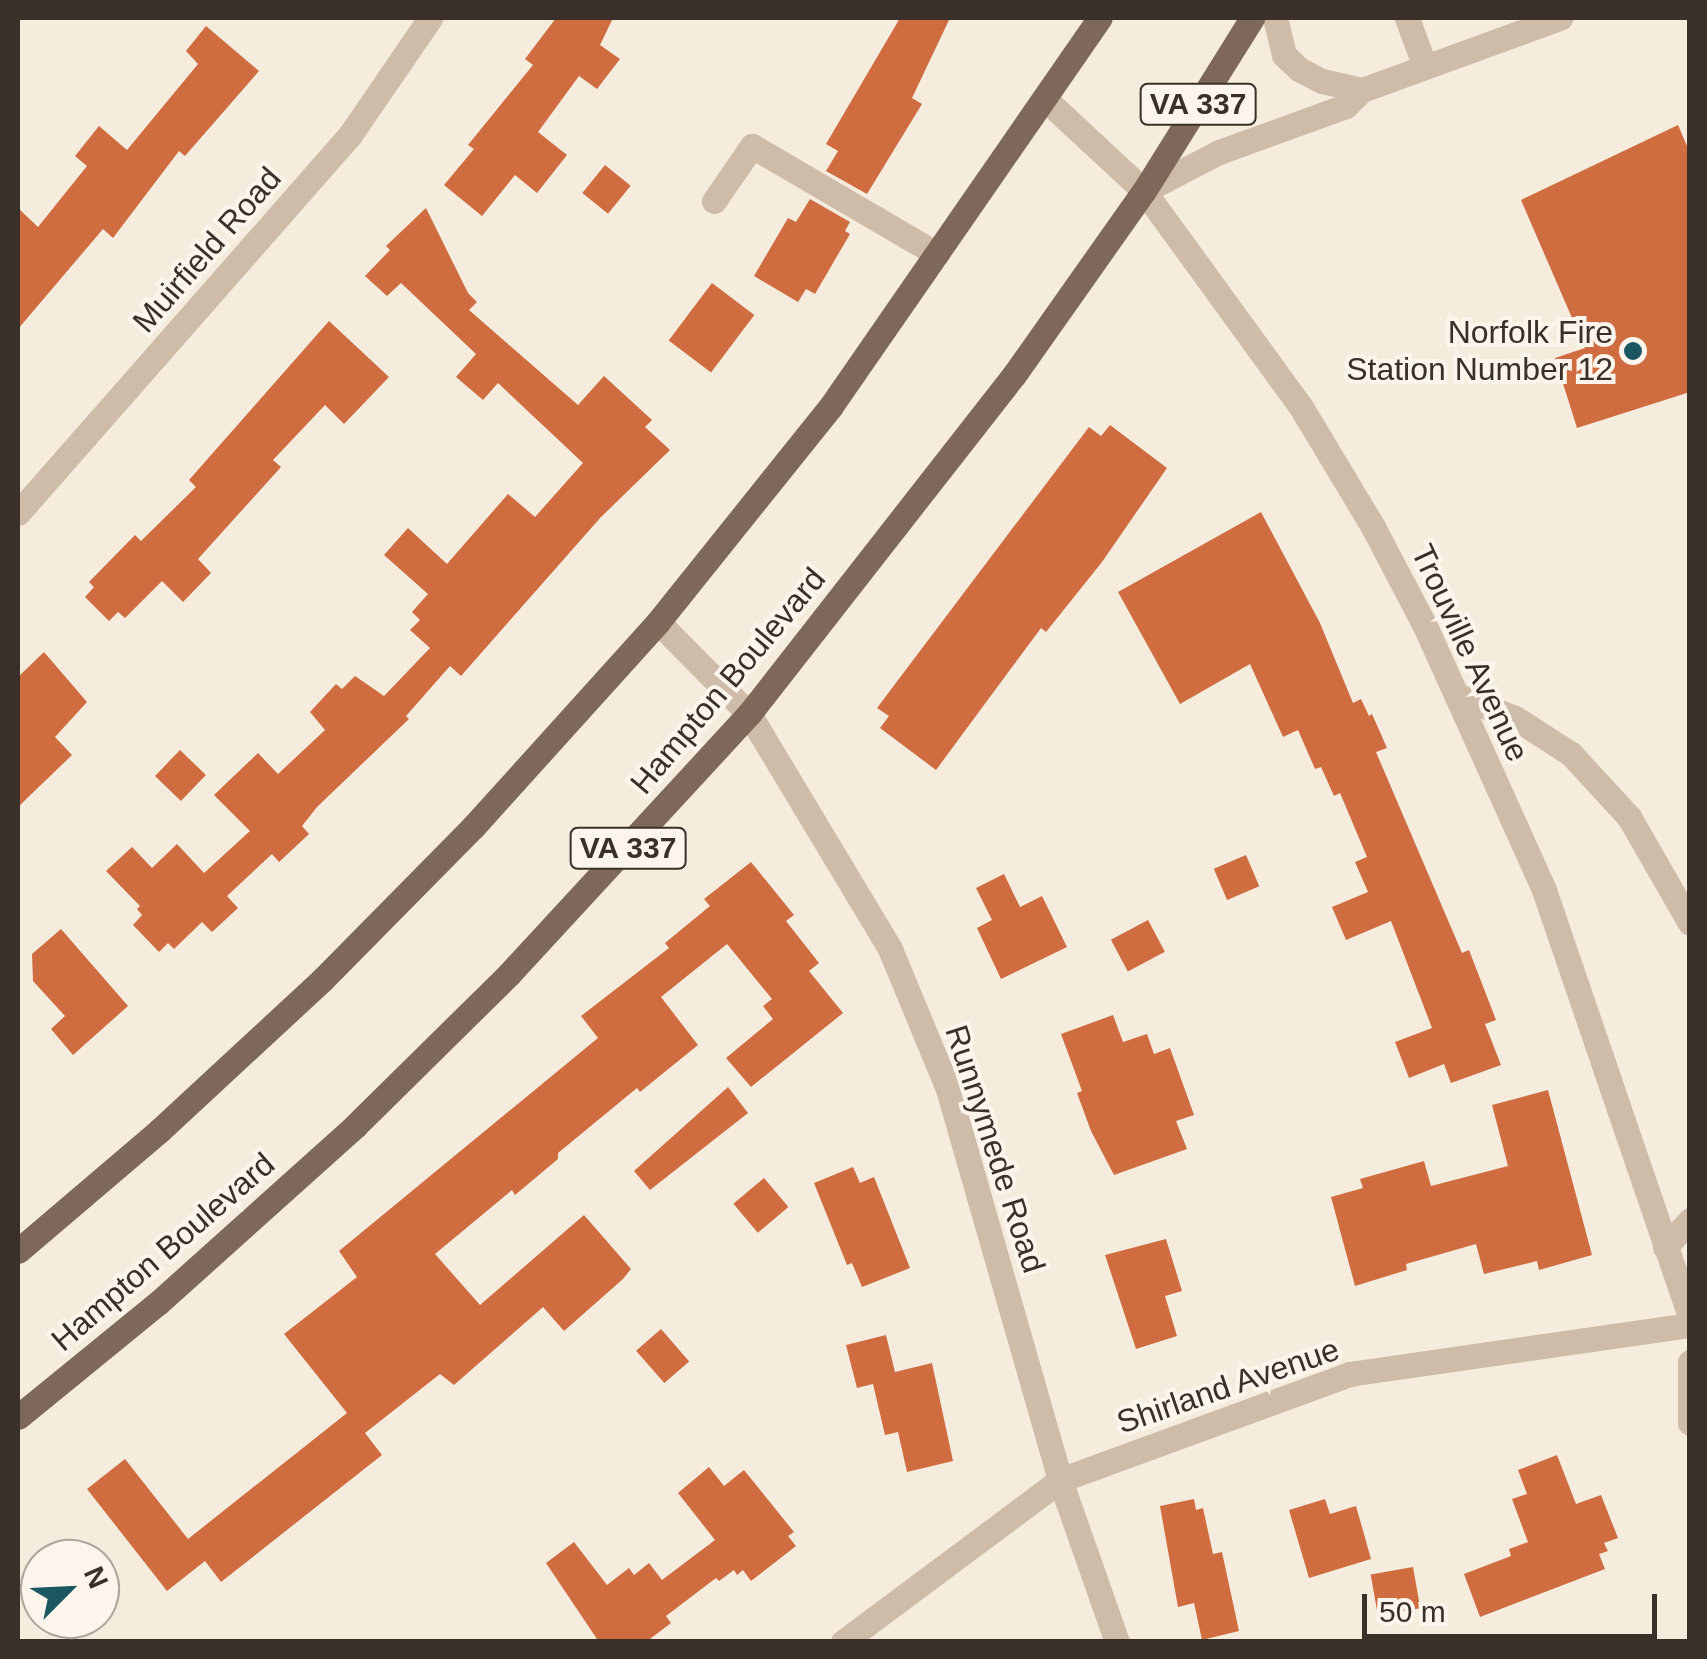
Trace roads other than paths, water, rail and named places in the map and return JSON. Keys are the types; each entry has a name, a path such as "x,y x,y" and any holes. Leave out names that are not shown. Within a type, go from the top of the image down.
{"main road":[{"path":"18,1251 160,1130 322,980 474,826 658,622 832,406 1100,18"},
{"name":"Hampton Boulevard","path":"18,1417 158,1303 355,1126 509,974 749,714 917,505 1144,191 1252,18"}],"street":[{"name":"Muirfield Road","path":"18,513 350,135 430,18"},
{"path":"1275,18 1284,56 1299,69 1322,81 1362,90"},
{"path":"1407,18 1425,67"},
{"path":"1144,191 1219,152 1346,106 1362,90 1560,18"},
{"name":"Trouville Avenue","path":"1045,99 1144,191 1301,408 1373,527 1456,695 1544,890 1690,1321"},
{"path":"714,201 752,146 937,254"},
{"name":"Runnymede Road","path":"658,622 749,714 890,950 948,1089 1060,1480 1118,1642"},
{"path":"1456,695 1515,718 1570,754 1629,817 1690,923"},
{"path":"1665,1246 1690,1220"},
{"name":"Shirland Avenue","path":"842,1642 1060,1480 1350,1374 1690,1321"},
{"path":"1690,1362 1690,1423"}],"place":[{"name":"Norfolk Fire Station Number 12","path":"1633,351"}]}
